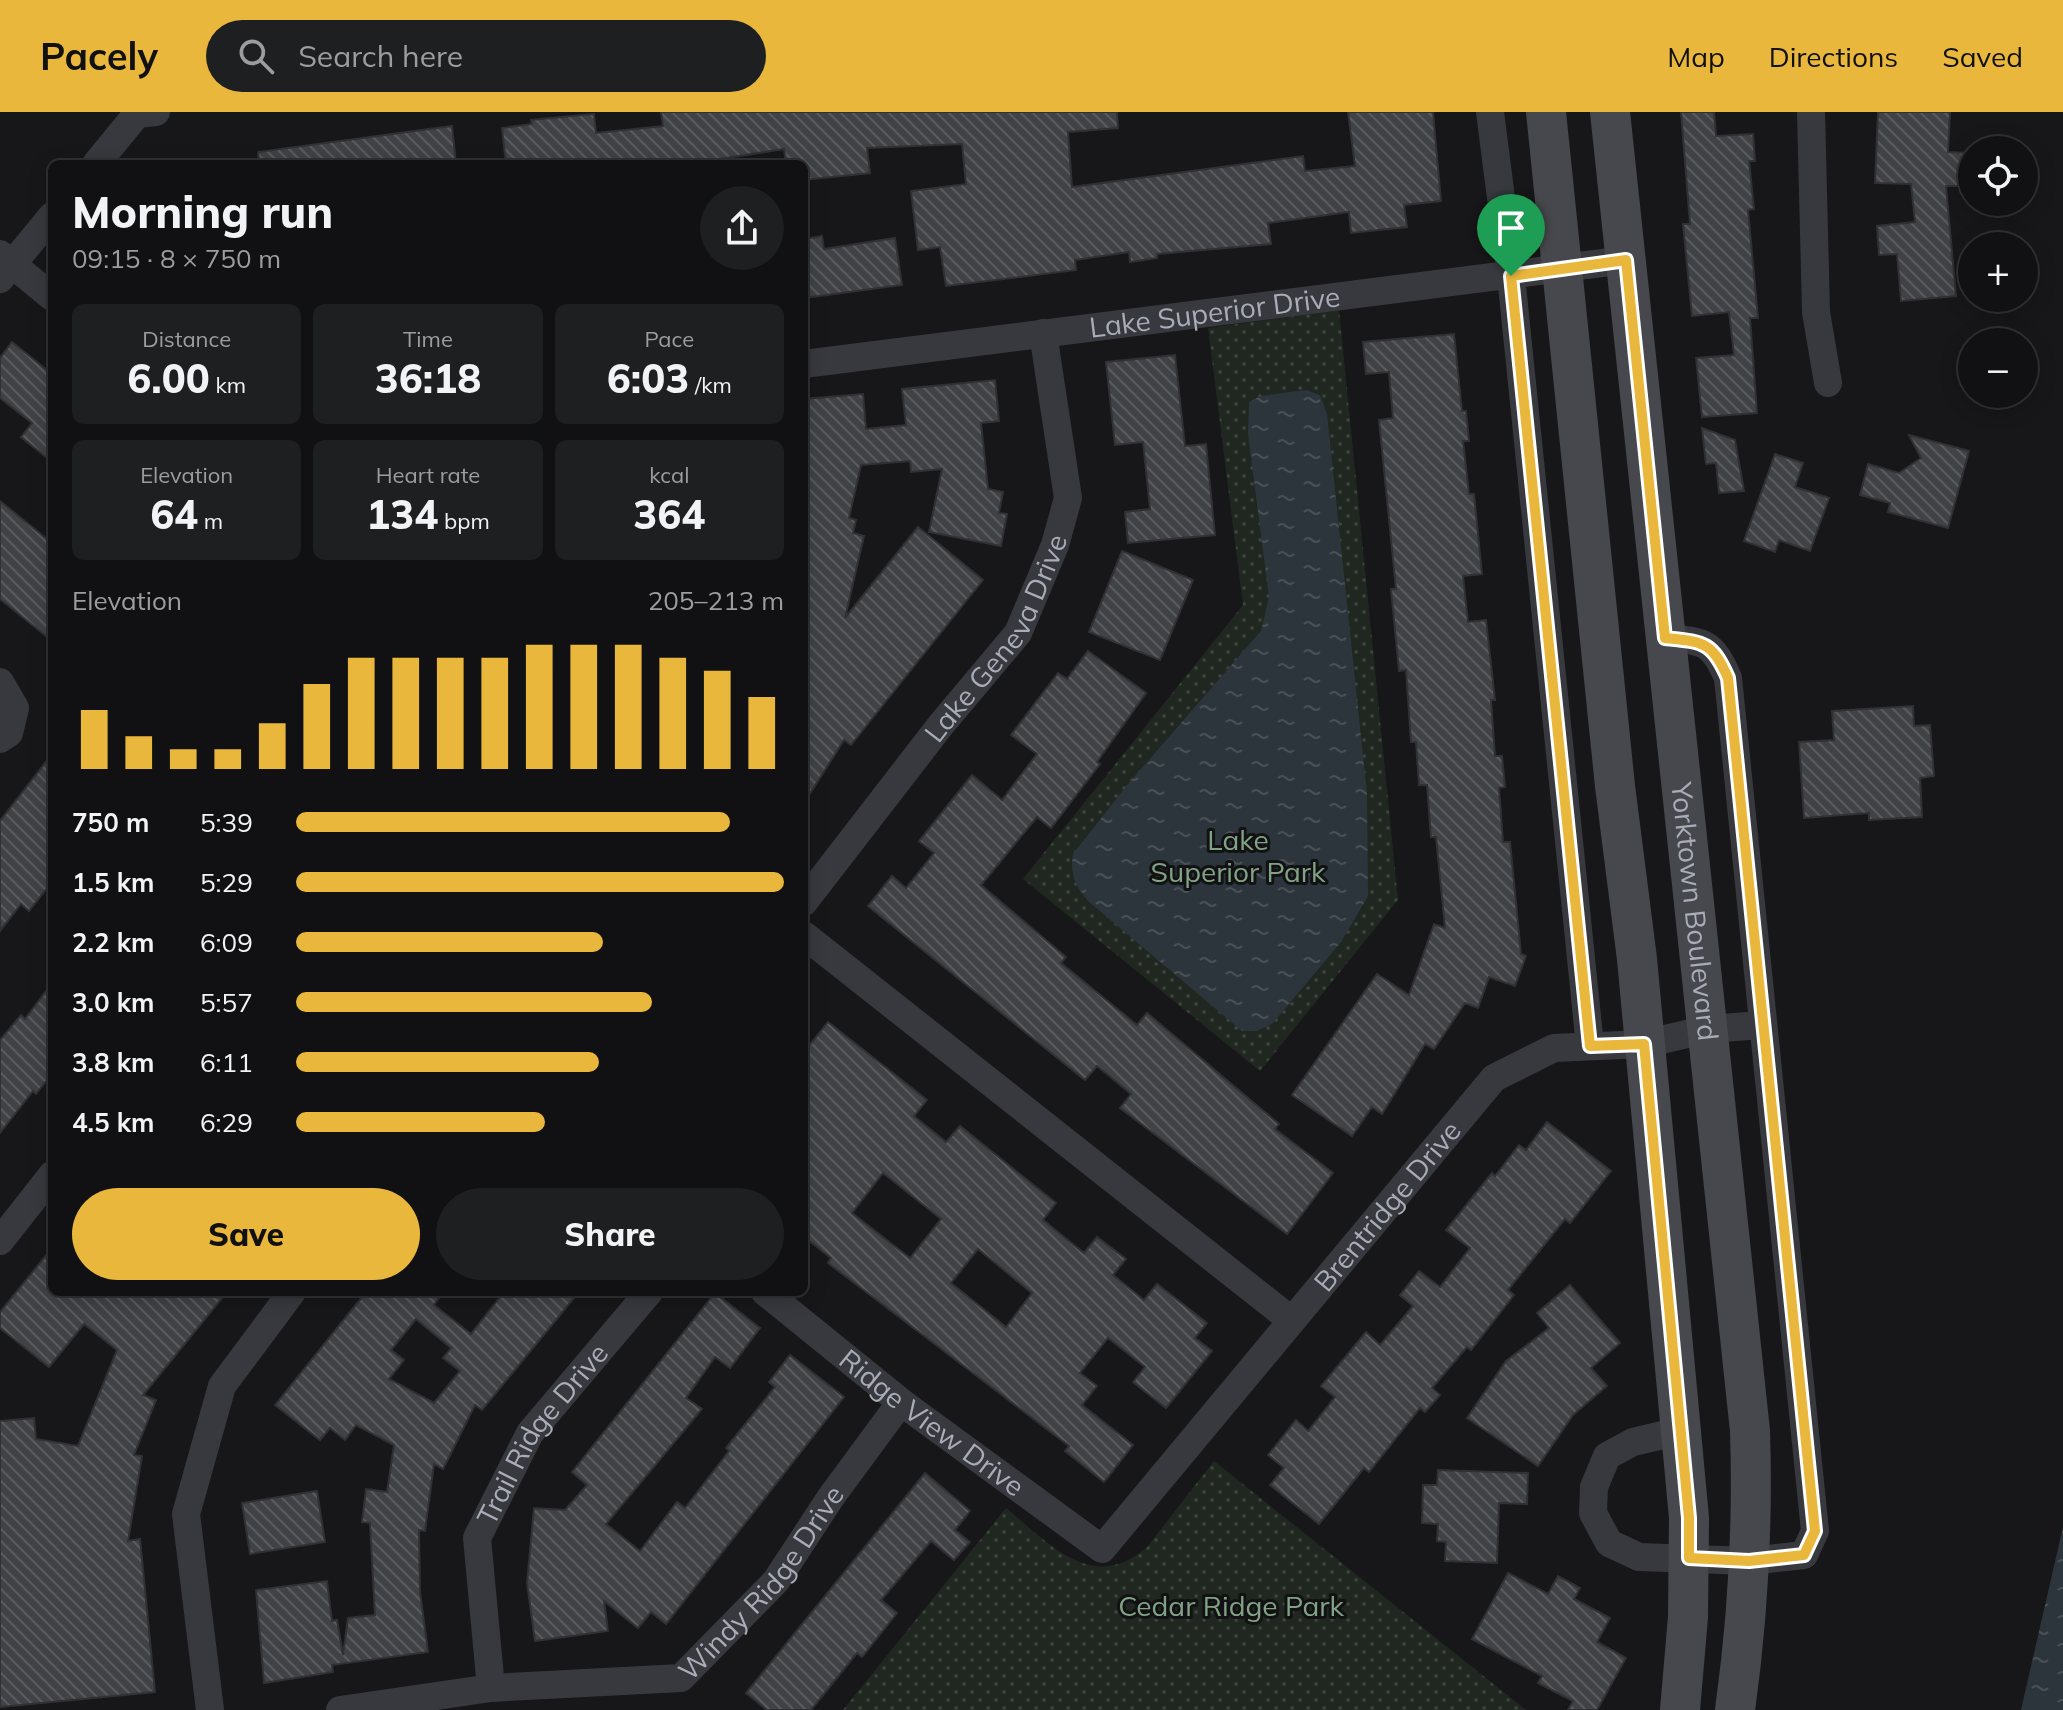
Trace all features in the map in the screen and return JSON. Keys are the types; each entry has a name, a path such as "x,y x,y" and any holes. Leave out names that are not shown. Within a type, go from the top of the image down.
{"main road":[{"path":"1546,112 1560,269 1644,1044 1680,1431 1689,1558 1680,1710"},
{"name":"Yorktown Boulevard","path":"1610,112 1750,1431 1749,1561 1735,1710"}],"street":[{"path":"99,160 137,114 156,112"},
{"path":"1490,112 1511,276 1590,1046"},
{"path":"1811,112 1816,312 1828,383"},
{"path":"48,220 4,266 48,294"},
{"name":"Lake Superior Drive","path":"808,363 1626,260"},
{"name":"Lake Geneva Drive","path":"808,897 940,726 1018,633 1050,557 1068,498 1043,333"},
{"path":"1665,638 1695,641 1717,652 1728,678 1815,1531 1804,1555 1749,1561 1639,1557 1609,1543 1593,1513 1594,1487 1607,1456 1633,1442 1680,1431"},
{"path":"0,682 15,708 9,733 0,739"},
{"path":"808,938 1291,1320"},
{"name":"Brentridge Drive","path":"1102,1549 1494,1078 1554,1048 1644,1044 1708,1029 1762,1025"},
{"path":"0,1241 48,1180"},
{"path":"210,1710 186,1514 222,1386 289,1296"},
{"name":"Trail Ridge Drive","path":"491,1688 477,1538 530,1433 646,1296"},
{"name":"Ridge View Drive","path":"770,1296 901,1402 1102,1549"},
{"name":"Windy Ridge Drive","path":"340,1710 491,1688 681,1678 776,1581 831,1497 901,1402"}],"green space":[{"name":"Lake Superior Park","path":"1339,310 1398,900 1260,1071 1023,879 1243,605 1208,328"},
{"name":"Cedar Ridge Park","path":"1214,1461 1526,1710 843,1710 1006,1508 1038,1536 1072,1559 1090,1565 1108,1566 1127,1561 1147,1547"}],"water":[{"name":"Lake Superior Park","path":"1306,390 1320,395 1327,414 1367,794 1368,896 1341,942 1273,1023 1257,1031 1242,1031 1088,901 1074,879 1072,861 1073,854 1128,784 1261,631 1269,597 1248,434 1249,402 1261,396"},
{"path":"2063,1527 2063,1710 2021,1710"}],"building":[{"path":"661,112 1117,112 1118,128 1068,132 1072,187 1303,156 1305,171 1355,166 1348,112 1433,112 1441,201 1404,205 1407,227 1351,233 1349,212 1268,223 1271,244 1157,254 1157,258 1130,262 1129,252 1075,260 1076,270 946,286 940,247 918,250 911,191 966,184 962,144 867,148 870,173 808,180 808,160 785,160 784,149 714,160 506,160 502,128 532,124 531,120 594,114 596,133 663,126"},
{"path":"1681,112 1714,112 1716,136 1753,134 1755,161 1749,161 1754,209 1748,210 1758,318 1750,318 1757,413 1702,417 1696,358 1734,355 1729,312 1692,316 1683,224 1690,224"},
{"path":"1878,112 1950,112 1948,152 1958,152 1958,186 1946,186 1956,296 1901,301 1897,254 1879,255 1877,226 1915,222 1911,184 1875,183"},
{"path":"452,126 456,160 259,160 258,152"},
{"path":"822,236 824,249 895,238 902,285 808,297 808,238"},
{"path":"1454,334 1462,411 1466,411 1469,441 1463,441 1469,494 1474,494 1482,574 1463,576 1468,622 1486,620 1495,700 1491,700 1495,756 1502,756 1505,787 1499,788 1503,842 1510,842 1521,954 1526,956 1515,986 1489,977 1478,1008 1465,1003 1434,1049 1425,1044 1382,1114 1372,1107 1352,1136 1292,1095 1377,974 1409,995 1434,924 1445,928 1436,837 1431,837 1427,785 1419,785 1416,742 1411,742 1406,670 1399,671 1391,589 1396,589 1379,420 1393,418 1389,372 1366,374 1363,342"},
{"path":"12,342 48,371 48,459 21,437 32,423 0,398 0,358"},
{"path":"1175,355 1185,446 1206,444 1215,535 1128,543 1125,512 1150,509 1143,442 1115,445 1106,362"},
{"path":"995,380 999,421 981,423 988,489 1003,492 999,513 1007,514 1001,546 929,532 942,469 911,472 910,461 861,465 849,518 856,520 853,533 864,536 845,618 918,527 983,580 851,745 844,740 808,797 808,399 863,394 866,429 906,425 902,389"},
{"path":"1702,428 1735,440 1744,491 1719,493 1716,463 1706,464"},
{"path":"1909,435 1969,451 1948,528 1888,512 1890,503 1860,495 1868,464 1899,473 1921,458"},
{"path":"1775,454 1803,463 1795,487 1829,498 1810,551 1779,540 1775,552 1744,541"},
{"path":"0,501 48,540 48,638 0,599"},
{"path":"1122,551 1193,580 1160,660 1089,632"},
{"path":"1088,651 1146,693 1097,762 1100,764 1051,828 1037,817 981,885 1066,957 1061,963 1137,1025 1147,1013 1279,1124 1275,1129 1333,1173 1287,1234 1120,1108 1131,1094 1097,1066 1085,1080 868,906 892,876 906,888 934,853 919,841 972,775 1002,800 1037,754 1011,735 1058,673 1067,679"},
{"path":"1913,706 1914,726 1930,725 1934,776 1920,778 1922,817 1869,820 1869,813 1804,818 1799,742 1834,740 1832,711"},
{"path":"48,759 48,887 29,911 21,904 0,931 0,821"},
{"path":"48,988 48,1079 36,1094 33,1091 0,1133 0,1040 21,1015 25,1019"},
{"path":"828,1022 927,1100 914,1116 946,1142 960,1126 1056,1203 1043,1220 1084,1253 1097,1237 1126,1259 1113,1275 1144,1300 1157,1284 1207,1323 1195,1338 1212,1351 1166,1408 1133,1382 1145,1367 1108,1338 1080,1373 1097,1386 1082,1405 1133,1445 1104,1482 1065,1451 1069,1446 828,1263 831,1258 808,1240 808,1047","holes":["883,1173 941,1219 910,1258 852,1213","978,1249 1032,1293 1006,1327 951,1283"]},
{"path":"1547,1122 1611,1171 1570,1223 1565,1219 1508,1290 1514,1295 1471,1350 1467,1347 1432,1388 1440,1395 1425,1412 1420,1408 1369,1472 1364,1468 1319,1524 1270,1485 1284,1468 1268,1455 1296,1420 1308,1431 1335,1397 1321,1386 1366,1332 1380,1345 1413,1306 1400,1295 1419,1271 1440,1287 1470,1248 1446,1230 1492,1173 1495,1176 1519,1145 1526,1150"},
{"path":"48,1253 48,1296 224,1296 143,1395 156,1400 134,1455 142,1456 128,1541 140,1539 155,1692 0,1707 0,1421 34,1418 36,1439 78,1446 117,1350 84,1324 49,1367 0,1328 0,1312"},
{"path":"1570,1285 1620,1343 1591,1368 1607,1386 1573,1415 1538,1466 1467,1418 1506,1361 1549,1328 1537,1313"},
{"path":"363,1296 440,1296 434,1305 471,1334 501,1296 576,1296 482,1410 475,1405 443,1469 434,1464 425,1531 419,1530 420,1592 428,1652 332,1665 333,1672 264,1683 256,1590 327,1581 332,1621 337,1620 343,1655 348,1618 375,1615 370,1523 362,1522 366,1489 387,1492 394,1445 356,1425 345,1440 330,1428 320,1440 275,1405","holes":["416,1319 451,1348 443,1358 460,1371 434,1403 389,1379 404,1360 391,1350"]},
{"path":"713,1296 719,1296 760,1328 730,1368 715,1357 686,1398 702,1409 606,1524 640,1551 677,1502 685,1508 729,1451 726,1448 775,1387 769,1382 790,1355 844,1397 666,1624 651,1612 638,1628 604,1601 608,1631 535,1641 527,1583 534,1508 565,1510 587,1485 572,1472"},
{"path":"1438,1470 1528,1473 1527,1504 1499,1503 1497,1563 1445,1561 1446,1542 1437,1541 1438,1524 1422,1523 1423,1485 1437,1485"},
{"path":"925,1473 970,1511 955,1530 970,1542 954,1560 931,1541 881,1600 897,1613 862,1657 857,1653 811,1710 767,1710 746,1693"},
{"path":"317,1491 325,1542 250,1554 242,1503"},
{"path":"1508,1573 1548,1594 1558,1576 1580,1588 1574,1599 1610,1618 1597,1642 1626,1658 1597,1710 1568,1710 1573,1701 1538,1683 1542,1676 1472,1639"}],"route":[{"path":"1626,260 1665,638 1695,641 1717,652 1728,678 1815,1531 1804,1555 1749,1561 1689,1558 1689,1518 1644,1044 1590,1046 1511,276 1626,260"}]}
